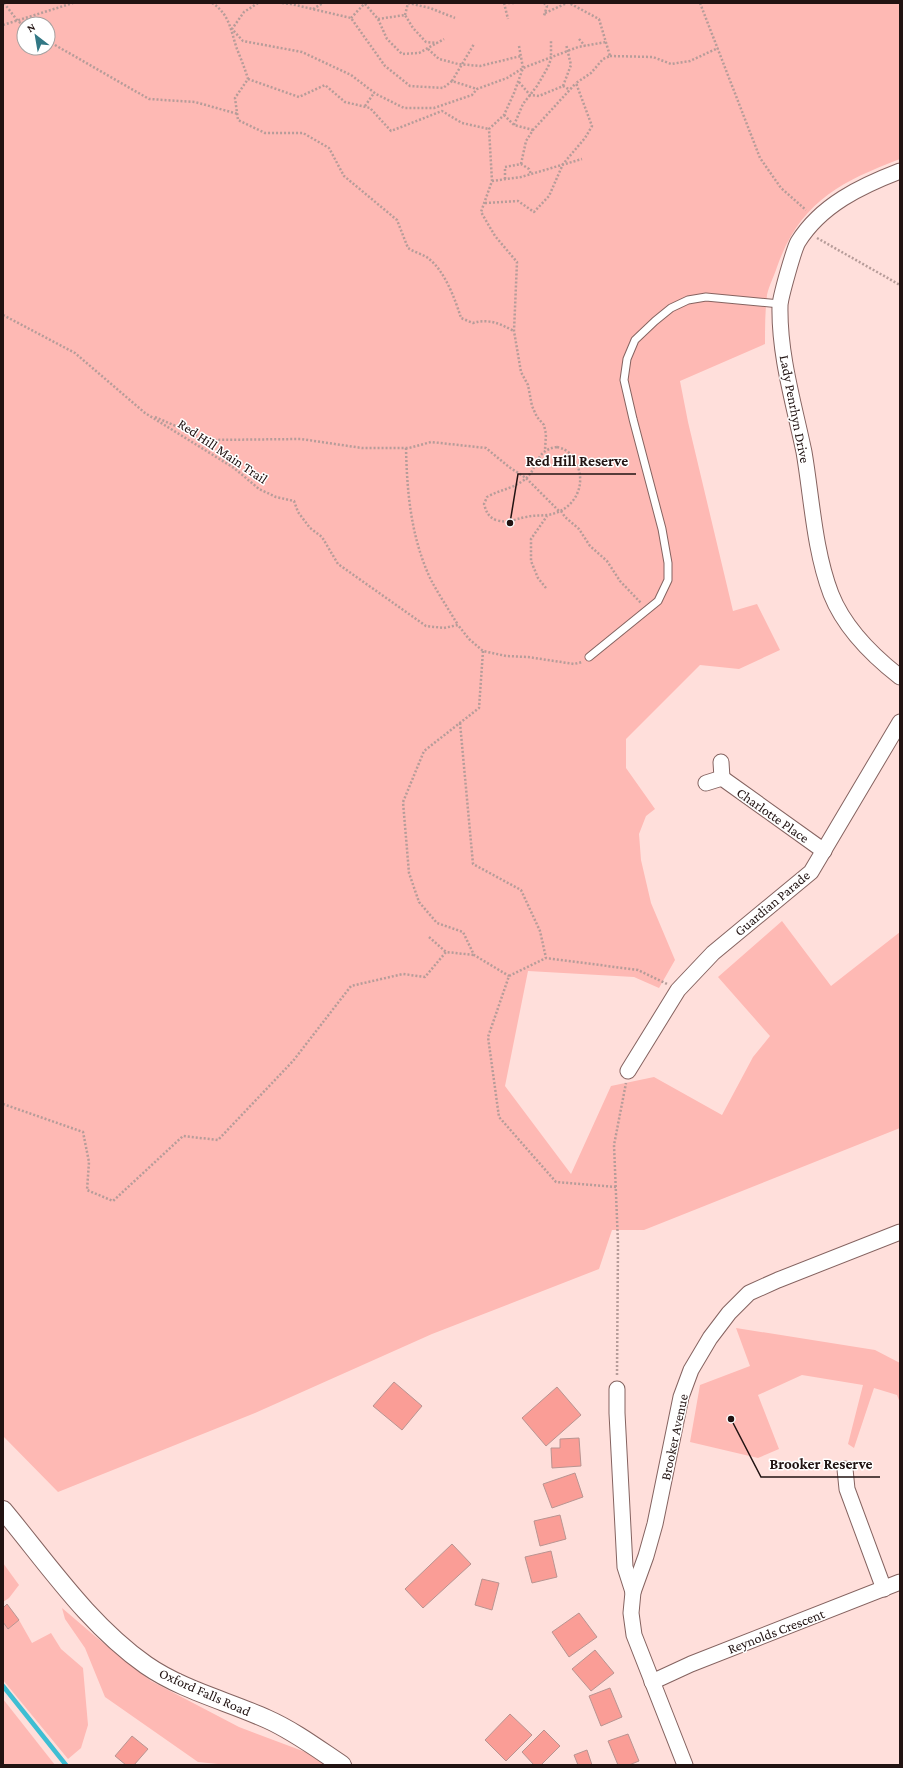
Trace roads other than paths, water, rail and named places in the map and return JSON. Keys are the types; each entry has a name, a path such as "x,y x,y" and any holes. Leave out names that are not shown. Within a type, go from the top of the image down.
{"street":[{"name":"Lady Penrhyn Drive","path":"900,171 871,182 836,202 816,219 798,243 780,304 782,346 804,453 822,561 832,595 847,622 880,661 900,677"},
{"name":"Guardian Parade","path":"628,1071 678,990 713,953 811,872 900,722"},
{"name":"Charlotte Place","path":"722,762 722,778"},
{"name":"Charlotte Place","path":"722,778 824,851"},
{"name":"Charlotte Place","path":"706,783 722,778"},
{"name":"Brooker Avenue","path":"685,1765 634,1635 631,1613 633,1592 646,1556 655,1524 681,1397 692,1370 710,1338 729,1313 749,1293 900,1232"},
{"name":"Brooker Avenue","path":"617,1389 625,1567 633,1592"},
{"path":"845,1469 847,1489 884,1589"},
{"name":"Oxford Falls Road","path":"3,1510 73,1597 109,1636 147,1665 176,1682 268,1720 297,1735 342,1765"},
{"name":"Reynolds Crescent","path":"652,1682 691,1664 900,1582"}],"lane":[{"path":"589,657 658,601 668,580 668,563 662,529 634,426 624,380 627,359 635,340 655,320 671,308 688,300 706,297 780,304"}],"waterway":[{"path":"3,1686 66,1765"}],"place":[{"name":"Red Hill Reserve","path":"510,523"},
{"name":"Brooker Reserve","path":"731,1419"}]}
